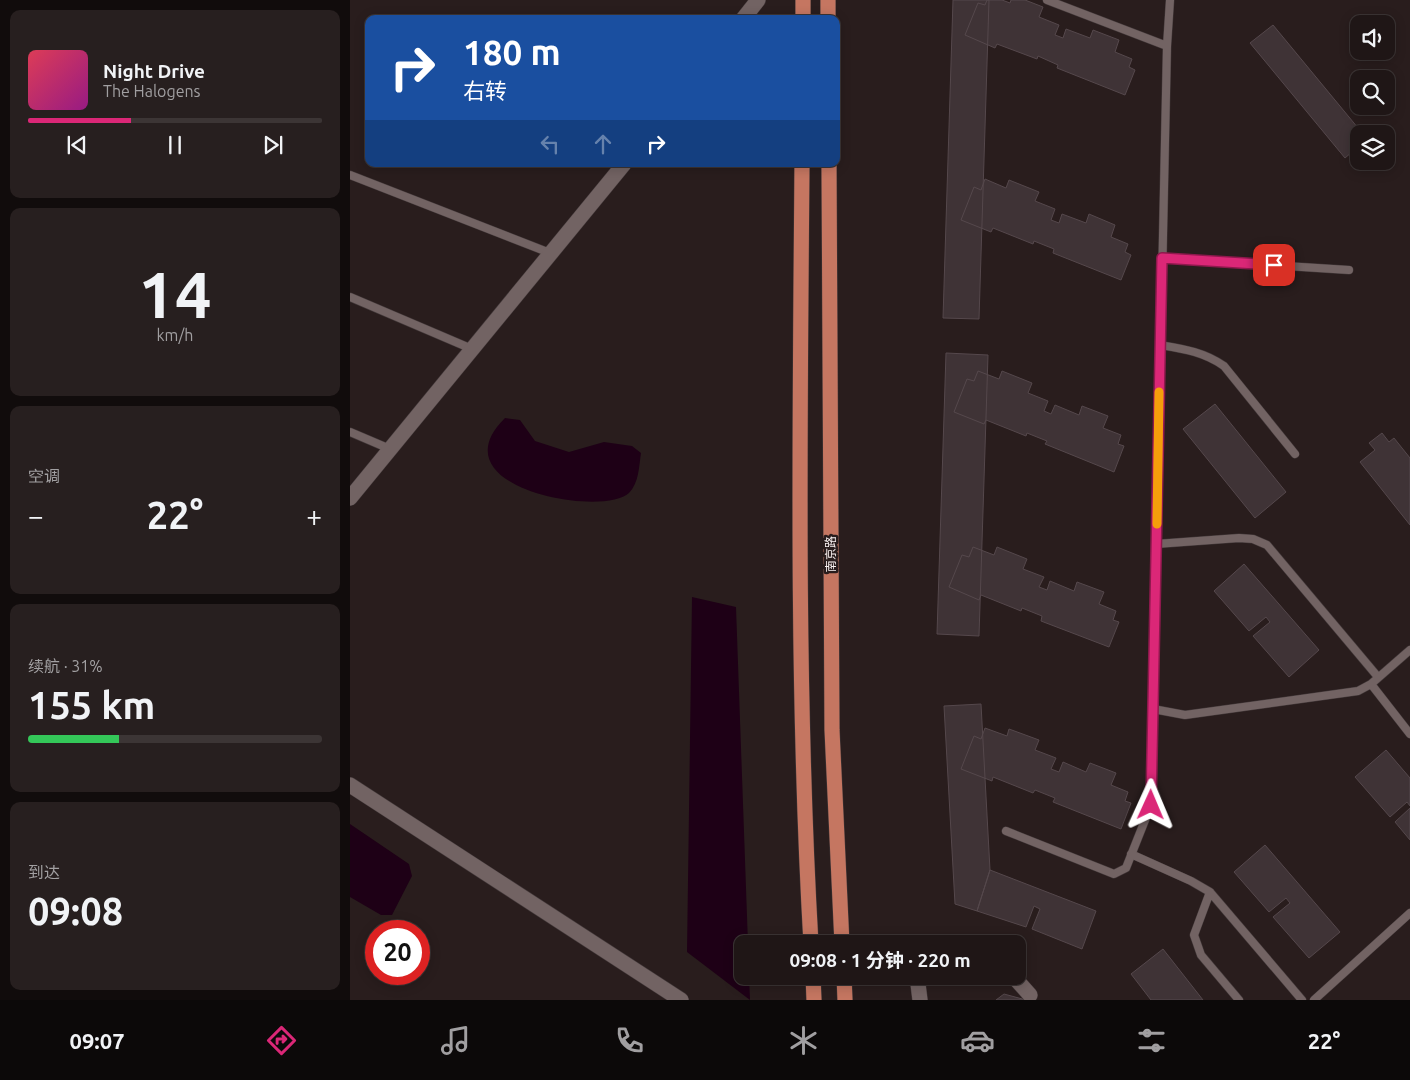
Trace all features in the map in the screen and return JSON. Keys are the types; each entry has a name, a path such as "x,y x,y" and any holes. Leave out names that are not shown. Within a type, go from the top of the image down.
{"main road":[{"path":"803,0 803,15"},
{"path":"828,0 828,15"},
{"path":"802,167 799,563 804,837 810,935"},
{"name":"南京路","path":"829,167 832,730 842,935"},
{"path":"813,985 814,1000"},
{"path":"844,985 845,1000"}],"street":[{"path":"745,15 758,0"},
{"path":"350,498 622,167"},
{"path":"350,785 680,1000"},
{"path":"918,985 920,1000"},
{"path":"1021,985 1030,995"}],"lane":[{"path":"1048,0 1167,46"},
{"path":"1006,831 1114,874 1126,868 1151,805 1167,46 1170,0"},
{"path":"350,175 550,253"},
{"path":"1162,258 1349,270"},
{"path":"350,297 472,349"},
{"path":"1160,345 1194,351 1210,357 1224,366 1295,454"},
{"path":"350,432 390,449"},
{"path":"1156,544 1239,538 1253,539 1266,545 1378,677"},
{"path":"1152,709 1185,715 1358,691 1371,684 1410,650"},
{"path":"1371,684 1410,734"},
{"path":"1131,854 1191,881 1210,892 1302,1000"},
{"path":"1210,892 1194,935 1201,955 1239,1000"},
{"path":"1314,1000 1410,913"}],"shaded area":[{"path":"505,418 520,420 535,441 569,452 604,442 632,446 641,453 635,484 629,493 613,500 589,502 560,499 531,491 506,479 491,463 489,442"},
{"path":"692,597 736,607 748,935 734,935 734,985 749,985 750,1000 687,952"},
{"path":"350,824 409,864 412,876 392,915 381,915 350,897"}],"building":[{"path":"953,0 989,0 979,319 943,318"},
{"path":"987,0 1002,0 1010,3 1011,0 1025,0 1043,7 1039,17 1059,25 1055,35 1063,38 1066,29 1090,38 1093,30 1119,40 1115,52 1132,59 1129,67 1135,70 1125,95 1057,68 1058,65 1038,56 1037,59 997,44 995,48 965,35 978,3 985,5"},
{"path":"1273,25 1356,125 1350,125 1350,154 1345,158 1250,43"},
{"path":"985,179 1006,188 1009,180 1039,192 1035,201 1055,209 1051,220 1059,223 1062,214 1086,223 1089,214 1115,225 1111,237 1128,244 1125,252 1131,255 1121,280 1053,253 1054,249 1034,241 1033,244 993,228 991,232 961,220 974,187 981,190"},
{"path":"946,353 988,355 979,636 937,634"},
{"path":"978,371 999,379 1002,371 1032,383 1028,393 1048,401 1044,411 1051,414 1055,405 1079,415 1082,406 1108,416 1103,428 1121,435 1118,444 1124,446 1114,472 1045,444 1047,441 1027,433 1026,436 986,420 984,424 954,412 967,379 974,381"},
{"path":"1215,404 1286,492 1255,518 1183,429"},
{"path":"1382,433 1389,442 1394,438 1410,458 1410,525 1360,462 1375,450 1369,443"},
{"path":"973,547 994,555 997,547 1027,559 1023,569 1044,577 1039,587 1047,590 1050,581 1074,591 1077,582 1104,592 1099,604 1116,611 1113,620 1119,622 1109,647 1041,621 1042,616 1022,608 1021,611 981,595 979,600 949,587 962,555 969,557"},
{"path":"1244,564 1319,650 1289,677 1253,636 1270,622 1266,617 1249,631 1214,591"},
{"path":"981,704 990,870 977,911 955,904 944,706"},
{"path":"985,728 1007,736 1009,729 1039,740 1035,750 1056,758 1051,769 1059,772 1063,762 1086,772 1090,763 1116,773 1111,785 1128,792 1125,801 1131,803 1121,829 1053,802 1055,798 1035,790 1033,793 993,777 992,781 961,769 974,736 981,739"},
{"path":"1386,750 1410,778 1410,806 1407,802 1390,817 1355,777"},
{"path":"1410,808 1410,840 1395,822"},
{"path":"1265,845 1340,932 1309,958 1273,917 1290,903 1286,898 1269,912 1234,872"},
{"path":"990,870 1096,911 1082,949 1032,929 1040,909 1034,906 1026,927 977,911"},
{"path":"1163,949 1203,1000 1151,1000 1131,974"},
{"path":"1004,994 1026,1000 996,1000"}],"slow traffic":[{"path":"1157,524 1159,392"}],"route":[{"path":"1151,805 1162,258 1274,265"}]}
